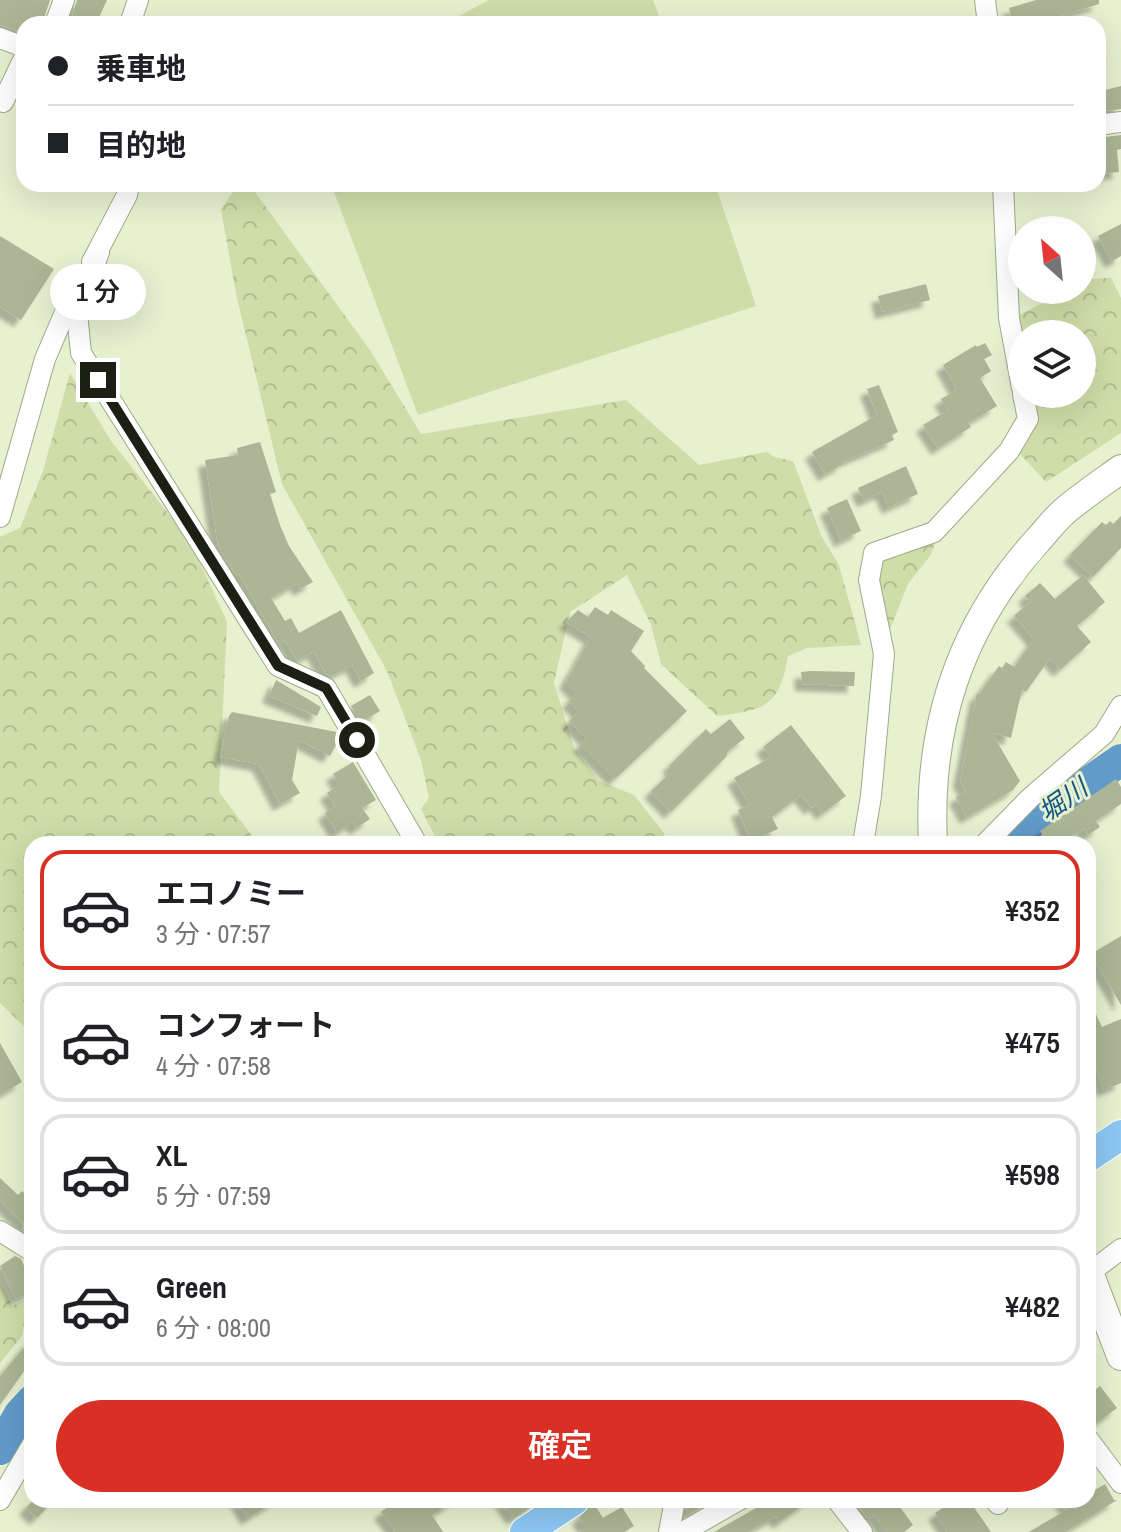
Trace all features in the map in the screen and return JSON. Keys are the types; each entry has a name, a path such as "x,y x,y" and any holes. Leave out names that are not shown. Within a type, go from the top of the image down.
{"main road":[{"path":"933,836 931,802 937,742 952,680 978,625 1013,568 1065,510 1121,469"},
{"path":"1096,1152 1121,1135"},
{"path":"1096,1292 1121,1356"},
{"path":"525,1532 562,1508"}],"street":[{"path":"3,102 16,75"},
{"path":"128,192 99,252 77,313 81,353 278,666 326,688 412,836"},
{"path":"1003,192 1009,320"},
{"path":"0,517 45,359 68,299 99,252"},
{"path":"864,836 873,781 884,654 869,580 874,553 934,532 1009,451 1028,419 1026,408"},
{"path":"993,836 1030,798 1104,734 1121,706"},
{"path":"0,1231 24,1246"},
{"path":"1096,1266 1121,1249"},
{"path":"1096,1450 1121,1483"},
{"path":"0,1500 24,1459"},
{"path":"669,1532 674,1508"},
{"path":"683,1532 725,1508"},
{"path":"843,1508 862,1532"}],"green space":[{"path":"489,0 653,0 659,16 459,16"},
{"path":"233,192 255,192 370,350 421,434 626,400 699,465 767,452 774,457 793,461 821,535 839,565 861,645 807,648 788,656 780,686 767,703 747,711 717,716 661,664 651,625 627,575 570,612 554,683 574,748 599,781 634,795 665,836 435,836 421,809 429,798 421,760 387,671 282,484 236,294 221,209"},
{"path":"334,192 718,192 756,306 418,415"},
{"path":"1111,278 1121,298 1121,433 1046,482 1020,454 1034,426 1036,408 1096,408 1096,320 1018,320 1017,316 1041,304 1096,304 1096,279"},
{"path":"70,373 111,441 190,541 227,622 219,792 252,836 24,836 24,1026 0,1003 0,537 20,528 43,471"},
{"path":"930,539 935,544 930,556 908,584 890,629 886,627 875,583 881,562"},
{"path":"0,1282 12,1306 24,1301 24,1326 22,1336 0,1363"}],"building":[{"path":"0,0 50,0 45,16 16,16 16,30 0,25"},
{"path":"77,0 107,0 100,16 72,16"},
{"path":"1036,0 1099,0 1099,4 1060,16 1011,16 1009,8"},
{"path":"1121,86 1121,109 1106,111 1106,90"},
{"path":"1121,135 1121,149 1117,150 1119,172 1106,173 1106,137"},
{"path":"1121,224 1121,256 1112,261 1098,236"},
{"path":"0,236 54,269 21,320 0,307"},
{"path":"926,284 930,300 882,312 878,296"},
{"path":"985,343 992,355 984,359 991,371 980,378 997,406 968,423 971,427 938,448 923,425 948,410 941,399 957,390 943,365 976,345"},
{"path":"879,385 898,432 892,435 894,440 842,462 825,474 812,452 877,415 867,389"},
{"path":"260,442 276,492 270,494 280,525 289,546 313,582 300,589 297,583 271,598 285,621 291,618 299,633 341,610 374,673 361,681 352,665 331,676 326,674 314,652 297,660 285,640 279,644 239,574 236,575 218,546 205,460 238,455 237,448"},
{"path":"906,466 918,494 889,507 882,492 864,500 858,488"},
{"path":"847,499 861,531 841,540 827,508"},
{"path":"1121,516 1121,548 1093,577 1070,555 1102,522 1106,525 1110,521 1113,524"},
{"path":"1083,575 1105,602 1077,626 1091,642 1060,670 1050,658 1026,692 1022,689 1011,738 992,733 1020,781 1013,790 967,817 956,797 966,791 960,781 977,693 999,666 1002,668 1006,662 1014,667 1034,639 1014,616 1030,602 1025,596 1040,583 1055,599"},
{"path":"595,607 608,615 611,610 644,631 631,651 687,711 615,779 580,744 587,739 569,721 579,712 569,701 577,693 566,682 591,637 566,622 578,610 588,617"},
{"path":"801,672 855,672 854,686 802,684"},
{"path":"276,680 321,707 317,716 269,696"},
{"path":"370,695 380,711 361,722 351,706"},
{"path":"232,712 337,732 340,738 330,756 299,740 292,780 300,793 280,804 259,764 220,757"},
{"path":"730,719 745,738 727,752 727,756 671,812 651,791 673,770 669,766 706,729 711,734"},
{"path":"791,725 846,796 823,813 816,804 811,808 801,795 772,817 778,829 762,836 749,836 738,810 750,805 734,778 771,757 763,747"},
{"path":"353,762 376,800 362,808 370,819 356,828 353,822 337,832 325,813 335,806 327,793 339,785 333,774"},
{"path":"1116,779 1121,787 1121,804 1096,821 1100,827 1088,835 1084,828 1072,836 1043,836 1040,831"},
{"path":"1121,936 1121,1005 1096,962 1096,951"},
{"path":"1096,1014 1102,1027 1121,1019 1121,1083 1104,1090 1096,1067"},
{"path":"0,1043 22,1082 0,1095"},
{"path":"0,1178 18,1195 22,1191 24,1193 24,1224 0,1201"},
{"path":"15,1256 21,1259 24,1266 24,1296 16,1299 0,1266"},
{"path":"24,1348 24,1371 0,1405 0,1376"},
{"path":"1100,1386 1117,1408 1096,1424 1096,1389"},
{"path":"1105,1484 1117,1500 1065,1532 1029,1532 1067,1508 1096,1508 1096,1489"},
{"path":"26,1508 46,1508 37,1518"},
{"path":"242,1508 264,1508 248,1518"},
{"path":"387,1508 443,1508 432,1515 443,1532 396,1532 381,1512"},
{"path":"507,1508 529,1508 514,1518"},
{"path":"588,1508 597,1508 603,1518 623,1508 634,1526 624,1532 579,1532 586,1528 579,1518"},
{"path":"687,1508 699,1508 687,1515"},
{"path":"756,1508 799,1508 779,1522 776,1516 748,1532 714,1532"},
{"path":"860,1508 901,1508 913,1525 904,1532 887,1532 874,1515 868,1519"},
{"path":"943,1508 974,1508 991,1532 948,1532 935,1513"}],"waterway":[{"name":"堀川","path":"1017,836 1034,820 1121,760"},
{"name":"堀川","path":"0,1449 24,1410"}],"route":[{"path":"98,380 278,666 326,688 357,740"}]}
